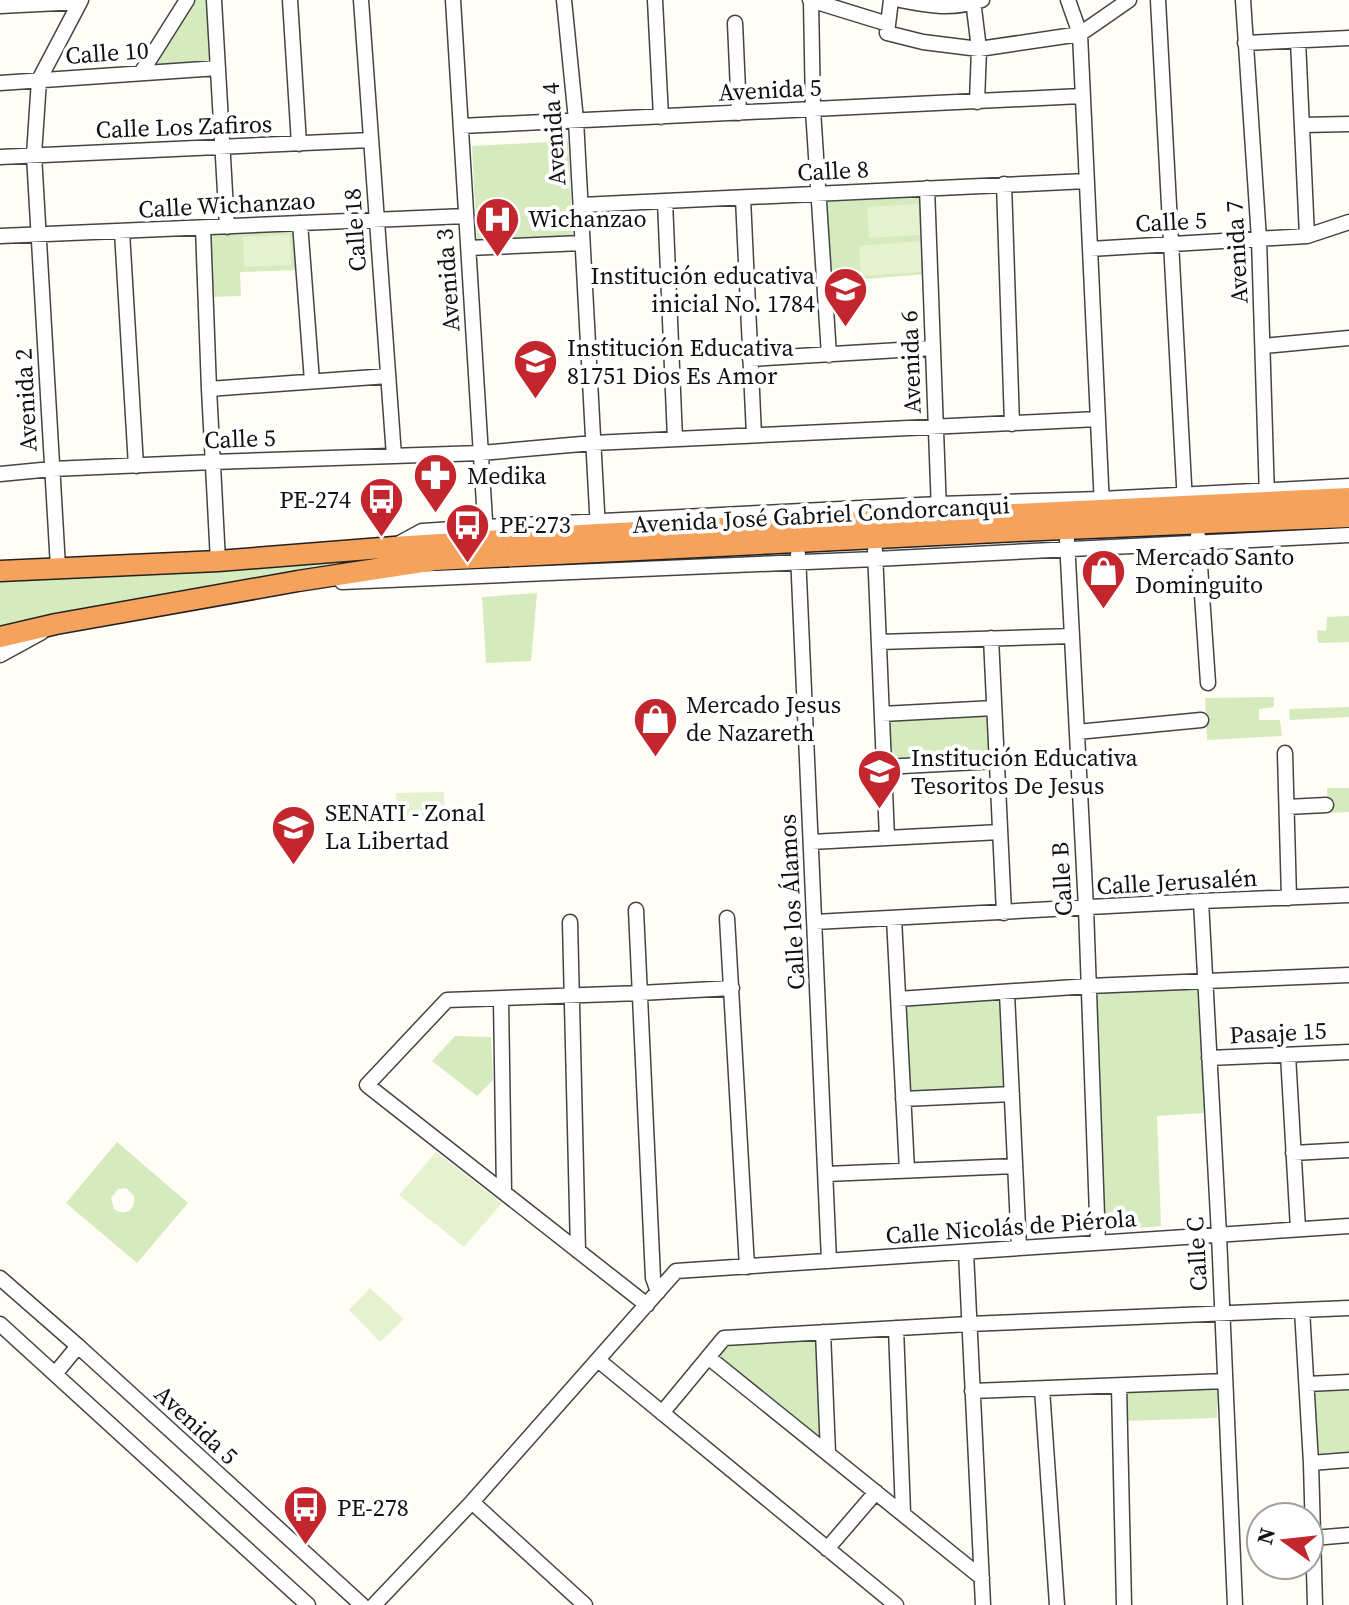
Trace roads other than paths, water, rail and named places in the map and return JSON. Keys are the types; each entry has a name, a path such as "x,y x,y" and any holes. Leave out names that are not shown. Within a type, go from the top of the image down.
{"highway":[{"name":"Avenida José Gabriel Condorcanqui","path":"0,571 939,519 1066,530 1191,516 1266,496 1349,498"},
{"name":"Avenida José Gabriel Condorcanqui","path":"1066,530 1102,505 1191,516 1349,517"},
{"name":"Avenida José Gabriel Condorcanqui","path":"598,536 798,552 875,538 939,519"},
{"name":"Avenida José Gabriel Condorcanqui","path":"0,637 56,624 298,581 435,560 486,542"}],"street":[{"path":"141,73 187,0"},
{"path":"214,0 227,227"},
{"path":"290,0 299,144"},
{"name":"Calle 18","path":"361,0 394,456"},
{"name":"Avenida 3","path":"453,0 486,542"},
{"name":"Avenida 4","path":"564,0 576,120 598,536"},
{"path":"655,0 661,117"},
{"path":"829,355 813,110 810,0 888,24"},
{"path":"891,0 887,33 923,42 979,49 1080,34 1129,0"},
{"path":"900,0 936,7 976,1 979,49 977,102"},
{"path":"1068,0 1080,34 1102,505"},
{"path":"1158,0 1170,243 1191,516 1208,683"},
{"name":"Avenida 7","path":"1243,0 1259,239 1266,496"},
{"path":"0,6 80,1"},
{"name":"Avenida 2","path":"58,567 34,155 39,80 80,1"},
{"path":"735,23 739,113"},
{"path":"1245,43 1349,38"},
{"path":"1298,41 1307,236"},
{"name":"Calle 10","path":"0,83 218,68"},
{"name":"Avenida 5","path":"461,126 1081,96"},
{"path":"1303,125 1349,124"},
{"name":"Calle Los Zafiros","path":"0,157 371,140"},
{"name":"Calle 8","path":"581,205 1087,181"},
{"path":"1004,184 1012,424"},
{"name":"Avenida 6","path":"927,188 939,519"},
{"path":"743,198 754,435"},
{"path":"665,201 675,439"},
{"name":"Calle Wichanzao","path":"38,235 466,216"},
{"name":"Calle 5","path":"1090,249 1307,236 1349,222"},
{"path":"300,223 312,381"},
{"path":"203,228 218,561"},
{"path":"122,232 136,466"},
{"path":"0,236 38,235"},
{"path":"468,248 582,243"},
{"path":"1263,346 1349,338"},
{"path":"750,359 933,348"},
{"path":"209,389 388,376"},
{"name":"Calle 5","path":"0,474 52,469 481,453 593,443 1098,419"},
{"name":"Avenida José Gabriel Condorcanqui","path":"1266,496 1349,486"},
{"name":"Avenida José Gabriel Condorcanqui","path":"939,519 1102,505"},
{"name":"Avenida José Gabriel Condorcanqui","path":"1191,516 1349,535"},
{"name":"Avenida José Gabriel Condorcanqui","path":"298,581 422,579 798,552 875,559 1066,530"},
{"name":"Calle B","path":"1066,530 1086,908 1098,1243"},
{"name":"Avenida José Gabriel Condorcanqui","path":"486,542 598,536"},
{"path":"875,538 887,838"},
{"name":"Calle los Álamos","path":"798,552 829,1261"},
{"path":"0,655 56,624"},
{"path":"879,642 1072,636"},
{"path":"991,638 1004,913"},
{"path":"882,714 994,708"},
{"path":"1077,732 1201,720"},
{"path":"1285,753 1289,898"},
{"path":"884,767 997,761"},
{"path":"1287,807 1326,805"},
{"path":"811,842 1000,832"},
{"name":"Calle Jerusalén","path":"815,922 1349,895"},
{"name":"Calle C","path":"1201,901 1235,1605"},
{"path":"374,1605 472,1502 658,1292 653,1278 636,910"},
{"path":"727,918 747,1267"},
{"path":"894,918 907,1170"},
{"path":"570,922 578,1251"},
{"path":"898,999 1089,986 1349,975"},
{"path":"647,1305 367,1085 447,1000 732,988"},
{"path":"1007,993 1019,1248"},
{"path":"501,999 504,1192"},
{"name":"Pasaje 15","path":"1209,1058 1349,1052"},
{"path":"1288,1055 1298,1229"},
{"path":"903,1099 1012,1094"},
{"path":"1293,1153 1349,1150"},
{"path":"826,1174 1015,1166"},
{"name":"Calle Nicolás de Piérola","path":"658,1292 676,1271 1349,1226"},
{"path":"966,1252 983,1605"},
{"name":"Avenida 5","path":"0,1278 362,1605"},
{"path":"662,1413 724,1338 1349,1308"},
{"path":"1302,1310 1312,1501"},
{"path":"0,1324 308,1605"},
{"path":"896,1328 903,1513"},
{"path":"823,1332 828,1453"},
{"path":"55,1374 78,1346"},
{"path":"708,1357 982,1578"},
{"path":"598,1360 896,1605"},
{"path":"972,1391 1225,1381"},
{"path":"1307,1384 1349,1382"},
{"path":"1119,1386 1124,1605"},
{"path":"1042,1389 1057,1605"},
{"path":"1311,1463 1349,1460"},
{"path":"827,1549 876,1492"},
{"path":"472,1502 585,1605"},
{"path":"1325,1537 1349,1535"},
{"path":"1314,1581 1315,1605"}],"place":[{"name":"Wichanzao","path":"497,258"},
{"name":"Institución educativa inicial No. 1784","path":"846,329"},
{"name":"Institución Educativa 81751 Dios Es Amor","path":"536,401"},
{"name":"Medika","path":"436,515"},
{"name":"PE-274","path":"382,539"},
{"name":"PE-273","path":"468,564"},
{"name":"Mercado Santo Dominguito","path":"1104,610"},
{"name":"Mercado Jesus de Nazareth","path":"655,758"},
{"name":"Institución Educativa Tesoritos De Jesus","path":"880,811"},
{"name":"SENATI - Zonal La Libertad","path":"294,866"},
{"name":"PE-278","path":"306,1547"}]}
